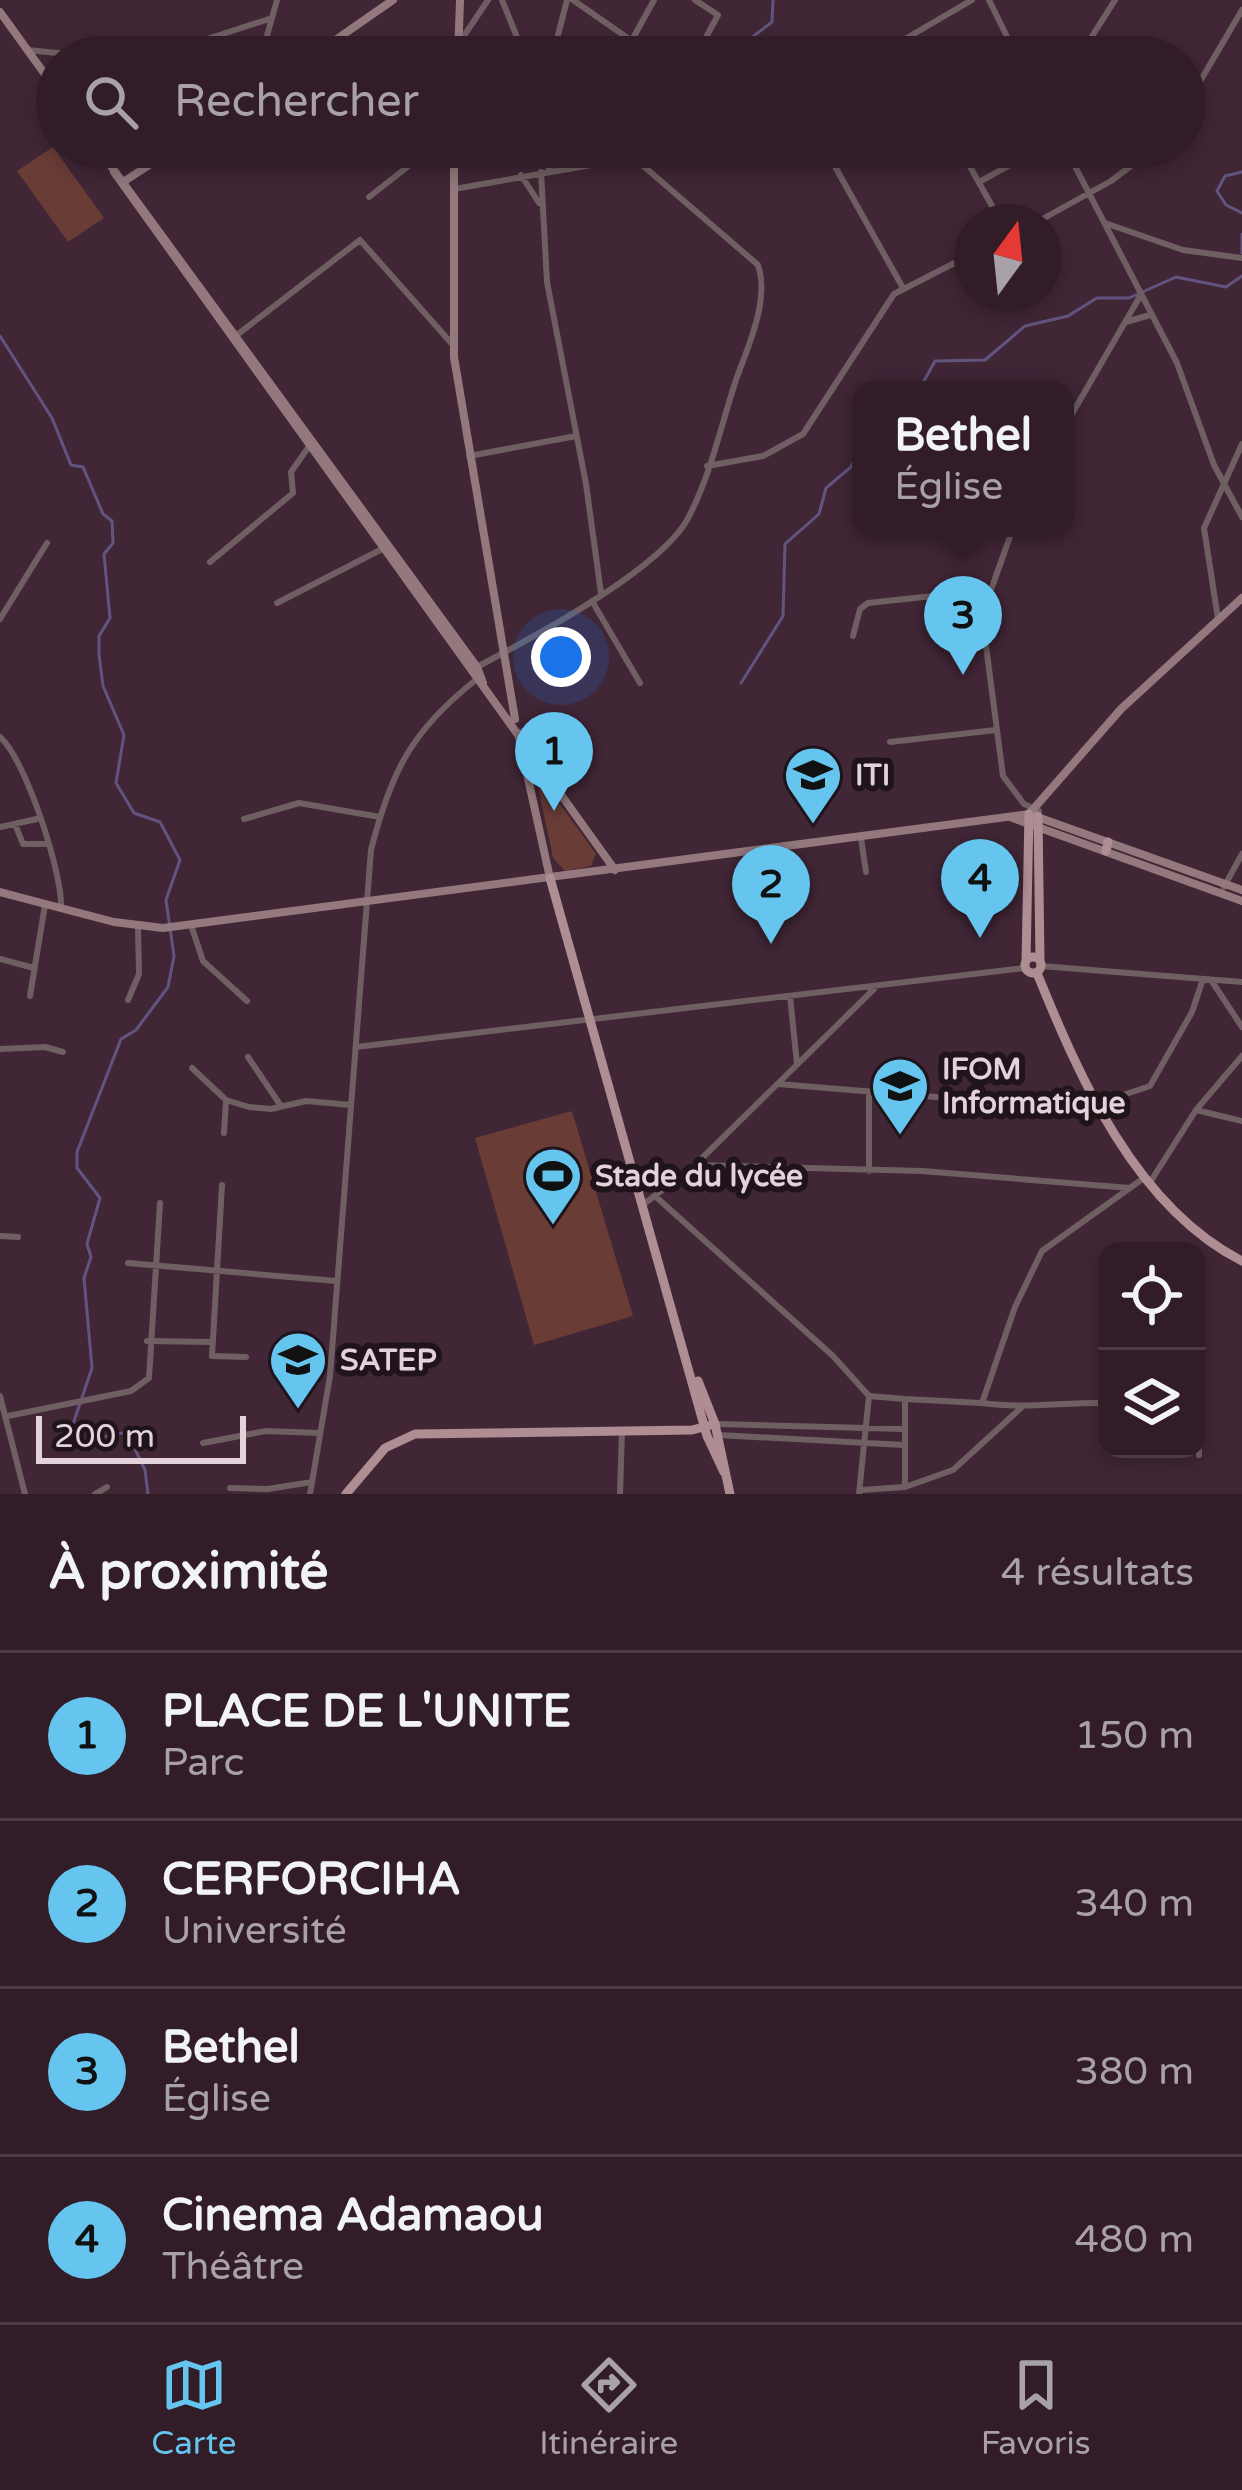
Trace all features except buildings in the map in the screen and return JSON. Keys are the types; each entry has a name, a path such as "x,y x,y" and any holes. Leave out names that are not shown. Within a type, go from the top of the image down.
{"main road":[{"path":"341,36 393,0"},
{"path":"459,36 460,0"},
{"path":"0,12 36,63"},
{"path":"111,168 516,725 615,869"},
{"path":"122,183 145,168"},
{"path":"454,168 454,345 501,655 550,878 730,1494"},
{"path":"1242,598 1121,709 1035,814 1026,885 1034,966 1144,1183 1179,1219 1242,1261"},
{"path":"1034,966 1039,885 1035,814"},
{"path":"0,892 138,927 163,928 1035,814 1107,846 1224,888 1242,890"},
{"path":"1026,885 1039,885"},
{"path":"1224,888 1242,901"},
{"path":"346,1494 385,1448 415,1434 711,1430"}],"street":[{"path":"266,36 277,0"},
{"path":"464,36 488,0"},
{"path":"502,0 517,36"},
{"path":"558,36 570,0 625,36"},
{"path":"622,33 636,25 654,0"},
{"path":"695,0 718,15 707,36"},
{"path":"911,36 972,0"},
{"path":"989,0 1007,36"},
{"path":"1091,36 1114,0"},
{"path":"1206,71 1242,10"},
{"path":"217,36 269,20"},
{"path":"635,36 636,25"},
{"path":"27,50 36,51"},
{"path":"369,196 406,168"},
{"path":"454,189 564,168"},
{"path":"310,1494 337,1281 365,904 380,817 414,738 501,655 592,601 683,526 762,294 761,275 752,256 646,168"},
{"path":"836,168 903,288"},
{"path":"971,168 991,204"},
{"path":"979,182 1005,168"},
{"path":"1077,168 1138,295 1177,363 1222,480 1242,518"},
{"path":"1062,208 1126,168"},
{"path":"541,172 539,203 547,282 601,593"},
{"path":"520,175 539,203"},
{"path":"1106,224 1183,250 1241,259"},
{"path":"234,337 361,240 454,345"},
{"path":"707,466 763,455 803,434 903,288 954,263"},
{"path":"1074,411 1138,295"},
{"path":"1126,322 1150,315"},
{"path":"469,456 576,436"},
{"path":"1218,619 1204,528 1242,444"},
{"path":"210,562 293,493 291,472 311,445"},
{"path":"1010,537 989,590 984,618 1007,784 1035,814"},
{"path":"0,619 47,543"},
{"path":"277,603 385,547"},
{"path":"853,636 868,603 989,590"},
{"path":"592,601 640,683"},
{"path":"890,742 996,730"},
{"path":"0,737 20,761 49,844 61,908"},
{"path":"244,819 299,803 380,817"},
{"path":"0,827 38,819"},
{"path":"15,824 23,844 49,844"},
{"path":"861,838 866,872"},
{"path":"1224,888 1242,854"},
{"path":"30,996 45,903"},
{"path":"191,925 203,962 248,1001"},
{"path":"128,1000 140,974 138,927"},
{"path":"0,959 34,968"},
{"path":"356,1047 1034,966 1242,982"},
{"path":"1207,979 1242,1027"},
{"path":"778,1084 1081,1109 1150,1086 1207,979"},
{"path":"644,1204 695,1165 876,986"},
{"path":"790,996 797,1066"},
{"path":"0,1049 63,1052"},
{"path":"982,1403 1022,1289 1042,1251 1130,1188 1144,1183 1242,1056"},
{"path":"248,1058 280,1106"},
{"path":"192,1068 226,1100 249,1107 306,1101 350,1105"},
{"path":"869,1094 869,1171"},
{"path":"224,1133 226,1100"},
{"path":"1196,1110 1242,1121"},
{"path":"695,1165 1130,1188"},
{"path":"221,1185 212,1342 215,1360 246,1358"},
{"path":"655,1196 833,1356 869,1396 1022,1408"},
{"path":"8,1416 141,1387 149,1378 160,1203"},
{"path":"0,1236 18,1237"},
{"path":"128,1263 337,1281"},
{"path":"148,1341 212,1342"},
{"path":"0,1396 26,1494"},
{"path":"869,1396 860,1492 905,1487 953,1470 1022,1408 1040,1401 1098,1403"},
{"path":"905,1399 905,1487"},
{"path":"711,1430 905,1429"},
{"path":"620,1494 622,1430"},
{"path":"711,1430 904,1444"},
{"path":"203,1442 266,1431 320,1433"},
{"path":"230,1488 268,1490 312,1482"},
{"path":"95,1494 107,1487"}],"shaded area":[{"path":"36,158 36,168 68,168 104,218 68,242 17,171"},
{"path":"534,768 596,854 591,866 565,871 553,858"},
{"name":"Stade du lycée","path":"572,1111 633,1316 534,1345 475,1138"}],"waterway":[{"path":"754,36 772,22 773,0"},
{"path":"1242,172 1225,176 1217,191 1226,205 1242,213"},
{"path":"1242,234 1242,253"},
{"path":"924,381 935,361 985,360 1025,326 1068,316 1097,298 1129,298 1176,277 1226,287 1242,276"},
{"path":"0,336 52,418 71,465 83,467 103,514 112,521 113,543 104,554 110,618 99,636 99,655 103,686 124,735 116,783 134,813 160,822 180,860 166,900 174,956 168,987 136,1030 121,1039 77,1152 77,1168 100,1198 87,1244 91,1257 84,1278 92,1368 70,1433 81,1442 127,1432 145,1470 148,1494"},
{"path":"741,683 783,616 785,544 819,514 826,488 852,465"}],"place":[{"name":"Bethel","path":"963,675"},
{"name":"PLACE DE L'UNITE","path":"554,811"},
{"name":"ITI","path":"813,826"},
{"name":"Cinema Adamaou","path":"980,938"},
{"name":"CERFORCIHA","path":"771,944"},
{"name":"IFOM Informatique","path":"900,1137"},
{"name":"Stade du lycée","path":"553,1227"},
{"name":"SATEP","path":"298,1411"}]}
